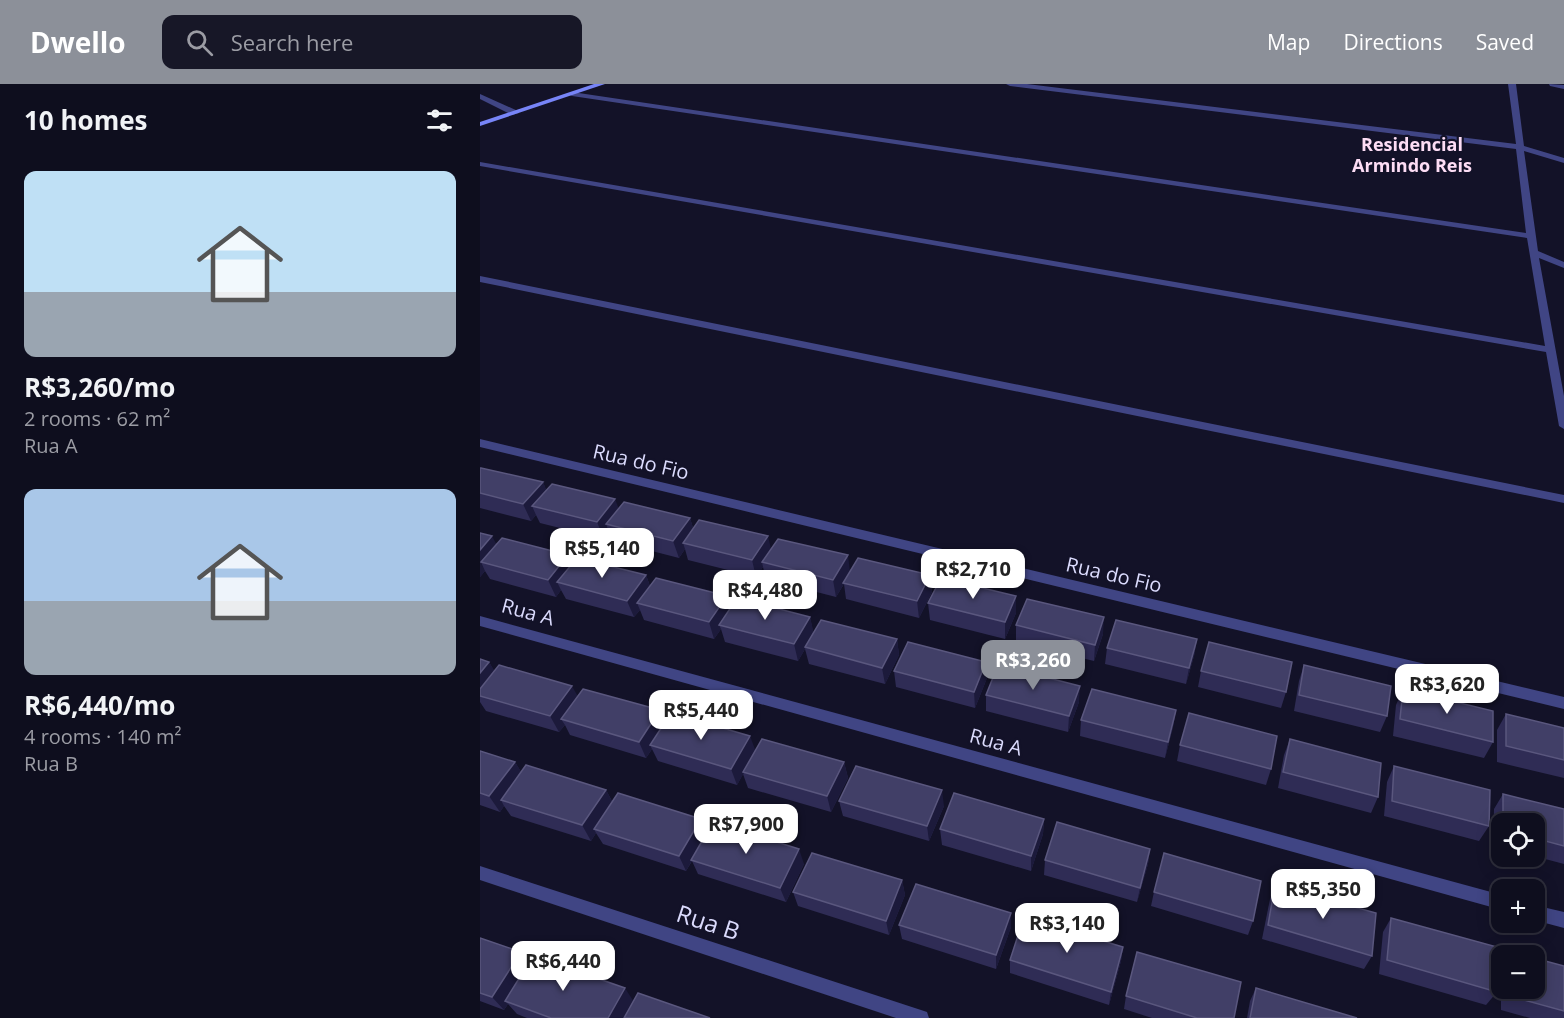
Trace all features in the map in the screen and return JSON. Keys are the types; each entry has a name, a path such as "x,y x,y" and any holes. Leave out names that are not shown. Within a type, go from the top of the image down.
{"main road":[{"path":"480,124 601,84"}],"street":[{"path":"1010,84 1520,147 1564,161"},
{"path":"1512,84 1533,252 1550,350 1561,395 1564,426"},
{"path":"1553,84 1564,87"},
{"path":"572,94 1531,236"},
{"path":"480,96 515,113"},
{"path":"480,164 1550,350"},
{"path":"1533,252 1564,265"},
{"path":"480,279 1564,499"},
{"name":"Rua do Fio","path":"480,443 1564,703"},
{"name":"Rua A","path":"480,621 1491,900"},
{"name":"Rua B","path":"480,873 921,1018"},
{"path":"1545,915 1564,920"}],"building":[{"path":"480,468 543,482 523,504 480,493"},
{"path":"552,484 615,499 597,522 532,506"},
{"path":"624,502 690,518 673,541 606,524"},
{"path":"699,520 768,536 752,560 683,543"},
{"path":"480,533 492,536 480,550"},
{"path":"502,538 568,555 548,580 481,562"},
{"path":"778,539 848,555 833,580 762,562"},
{"path":"577,558 646,575 627,601 557,582"},
{"path":"858,558 930,575 917,601 843,583"},
{"path":"656,578 727,596 709,622 637,603"},
{"path":"941,578 1016,596 1005,622 928,603"},
{"path":"737,598 810,617 794,644 719,625"},
{"path":"1027,599 1104,617 1095,645 1016,625"},
{"path":"821,620 897,639 882,668 805,647"},
{"path":"1116,620 1197,639 1189,668 1107,648"},
{"path":"908,642 986,662 974,692 894,671"},
{"path":"1209,642 1292,662 1286,692 1201,671"},
{"path":"480,659 489,662 480,673"},
{"path":"499,665 572,686 550,716 480,696 480,689"},
{"path":"998,665 1080,686 1069,716 986,695"},
{"path":"1304,665 1391,686 1387,716 1299,695"},
{"path":"583,689 660,710 639,742 561,719"},
{"path":"1092,689 1176,710 1168,742 1081,720"},
{"path":"1403,689 1493,711 1493,742 1400,719"},
{"path":"671,713 750,736 731,769 650,745"},
{"path":"1189,713 1277,736 1271,769 1180,745"},
{"path":"1506,714 1564,728 1564,760 1506,746"},
{"path":"762,739 844,762 827,796 743,772"},
{"path":"1290,739 1381,763 1378,797 1283,772"},
{"path":"480,751 515,762 489,796 480,793"},
{"path":"526,765 606,790 582,825 501,800"},
{"path":"856,766 942,790 927,826 839,801"},
{"path":"1394,766 1490,790 1489,826 1392,801"},
{"path":"618,793 701,819 679,856 594,829"},
{"path":"954,793 1044,819 1031,856 940,829"},
{"path":"1503,794 1564,809 1564,846 1545,841 1545,813 1503,813"},
{"path":"713,822 799,849 780,888 691,860"},
{"path":"1057,822 1150,849 1140,888 1045,860"},
{"path":"812,853 902,880 886,921 793,892"},
{"path":"1164,853 1261,881 1253,921 1154,892"},
{"path":"916,884 1011,913 996,955 899,925"},
{"path":"1275,885 1376,913 1372,956 1268,925"},
{"path":"1024,917 1123,947 1111,992 1010,960"},
{"path":"1391,918 1491,945 1491,990 1387,960"},
{"path":"480,938 521,952 492,997 480,993"},
{"path":"1137,952 1241,982 1234,1018 1197,1018 1126,996"},
{"path":"533,956 625,988 608,1018 551,1018 505,1001"},
{"path":"1545,961 1564,966 1564,1011 1520,999 1545,999"},
{"path":"1256,988 1357,1018 1250,1018"},
{"path":"638,993 710,1018 624,1018"}],"district":[{"name":"Residencial Armindo Reis","path":"1412,155"}]}
